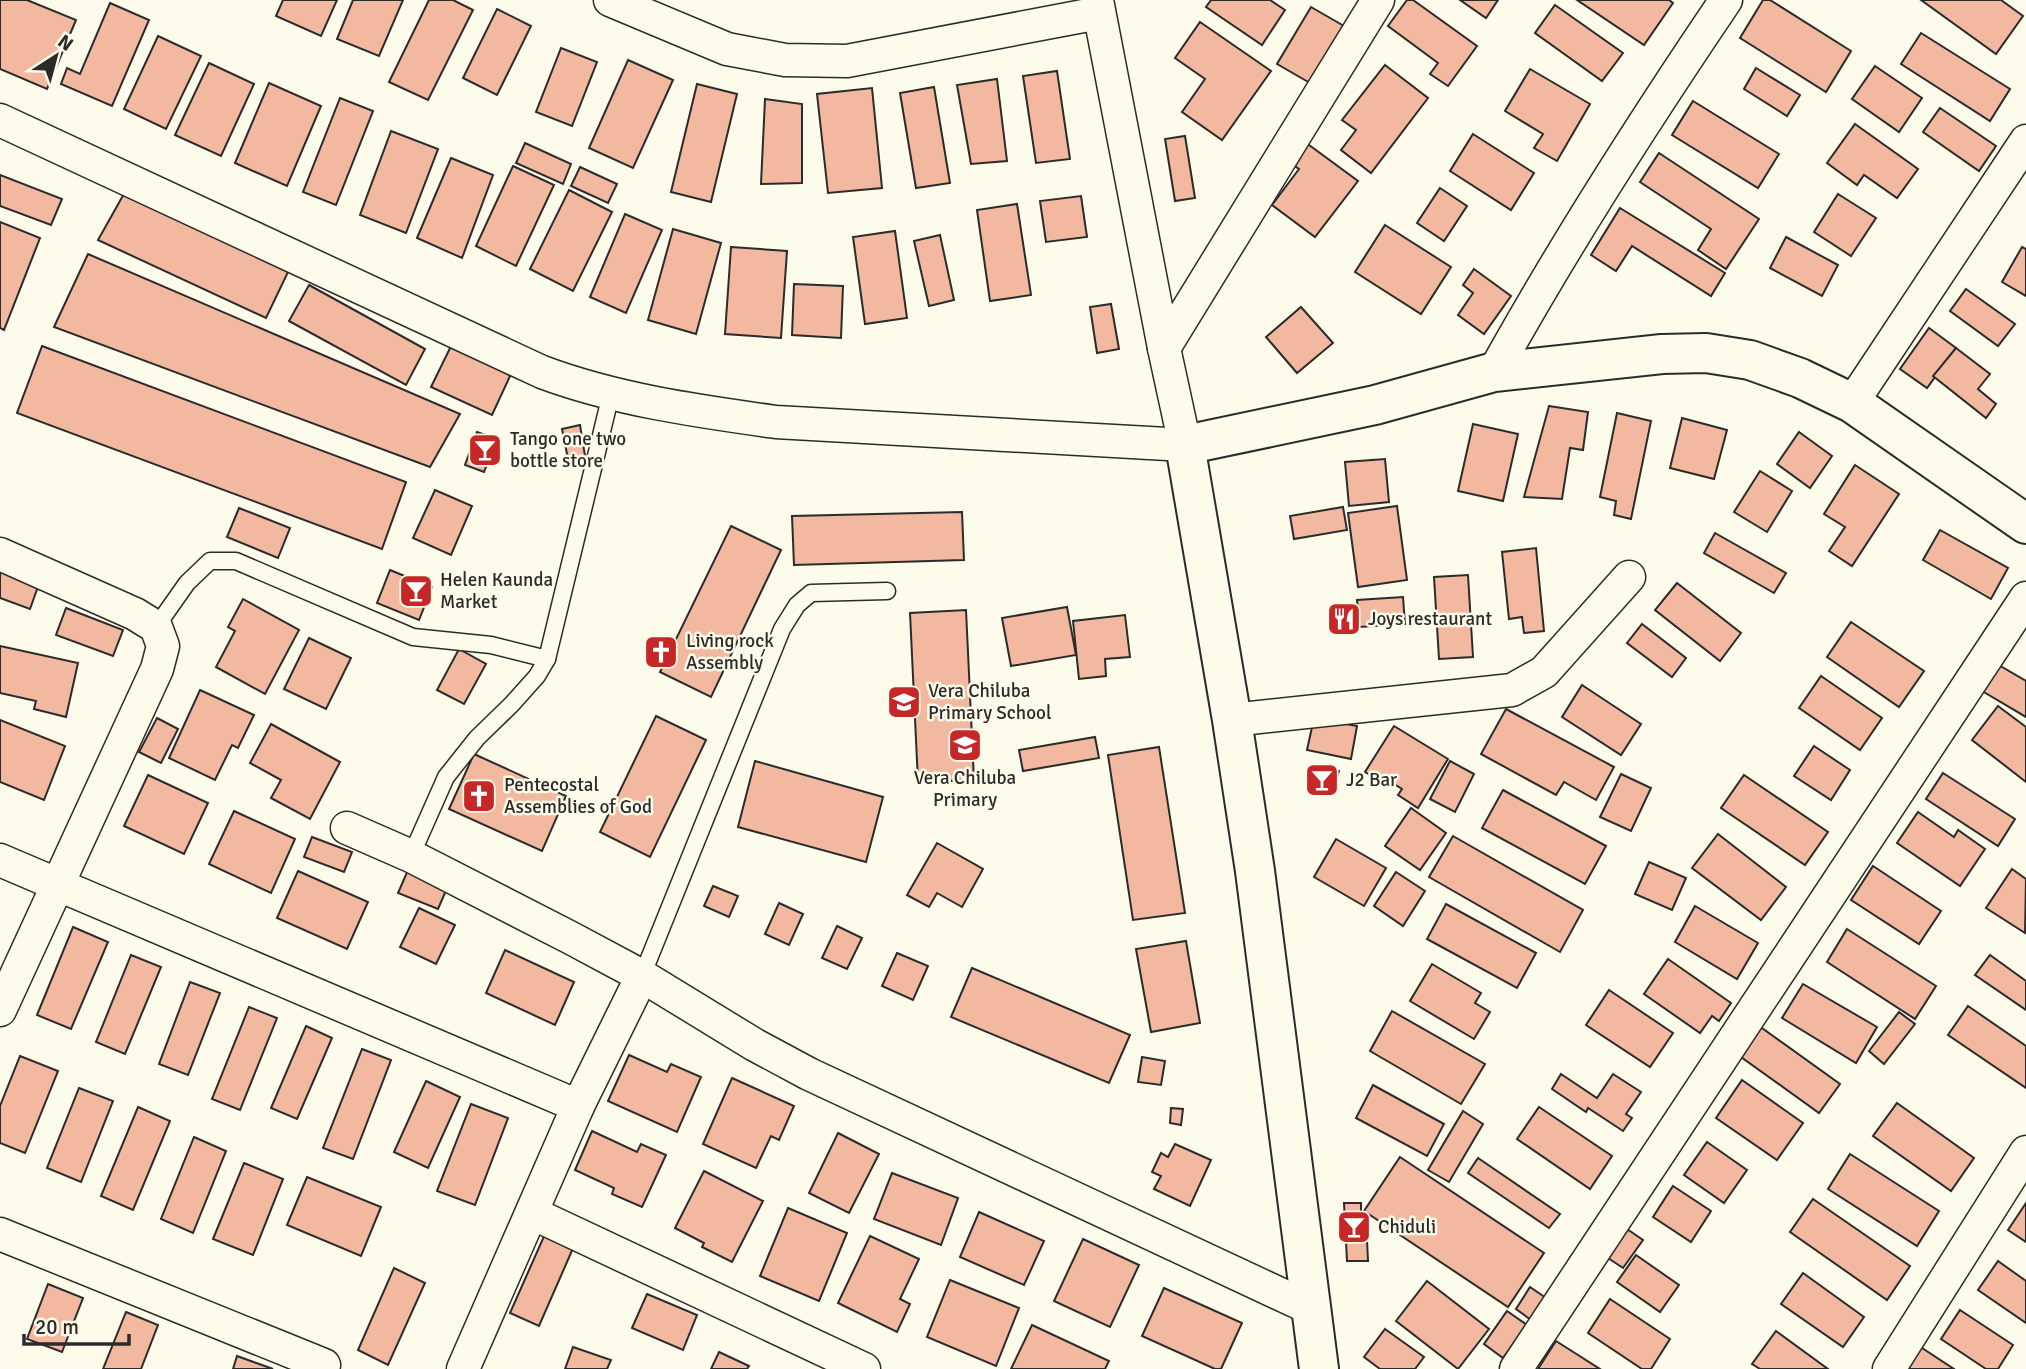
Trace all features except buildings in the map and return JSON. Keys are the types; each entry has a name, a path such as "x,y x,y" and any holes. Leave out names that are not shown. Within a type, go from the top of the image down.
{"main road":[{"path":"1320,1369 1233,720 1185,445 1375,405 1494,372 1662,354 1706,353 1750,360 1800,378 1852,403 2026,524"}],"street":[{"path":"0,120 542,372 584,388 713,414 776,422 1185,445 1098,7 847,61 785,60 727,49 610,0"},
{"path":"1164,348 1378,0"},
{"path":"1494,372 1536,297 1651,110 1726,0"},
{"path":"1852,403 2026,141"},
{"path":"0,554 135,614 156,628 163,646 157,669 0,1010"},
{"path":"1233,720 1512,690 1544,672 1629,577"},
{"path":"1516,1369 2026,598"},
{"path":"347,828 411,856 642,976 755,1045 809,1074 1312,1309"},
{"path":"0,860 578,1106"},
{"path":"463,1369 578,1106 642,976"},
{"path":"1889,1369 2026,1152"},
{"path":"532,1213 864,1369"},
{"path":"0,1234 324,1365"}],"lane":[{"path":"411,856 446,777 477,738 513,704 537,676 547,659 611,394"},
{"path":"156,628 187,583 210,561 236,561 413,637 491,645 547,659"},
{"path":"642,976 787,621 797,605 811,593 887,591"}],"place":[{"name":"Tango one two bottle store","path":"485,450"},
{"name":"Helen Kaunda Market","path":"416,591"},
{"name":"Joys restaurant","path":"1344,619"},
{"name":"Living rock Assembly","path":"661,652"},
{"name":"Vera Chiluba Primary School","path":"904,702"},
{"name":"Vera Chiluba Primary","path":"965,745"},
{"name":"J2 Bar","path":"1322,780"},
{"name":"Pentecostal Assemblies of God","path":"479,796"},
{"name":"Chiduli","path":"1354,1227"}]}
